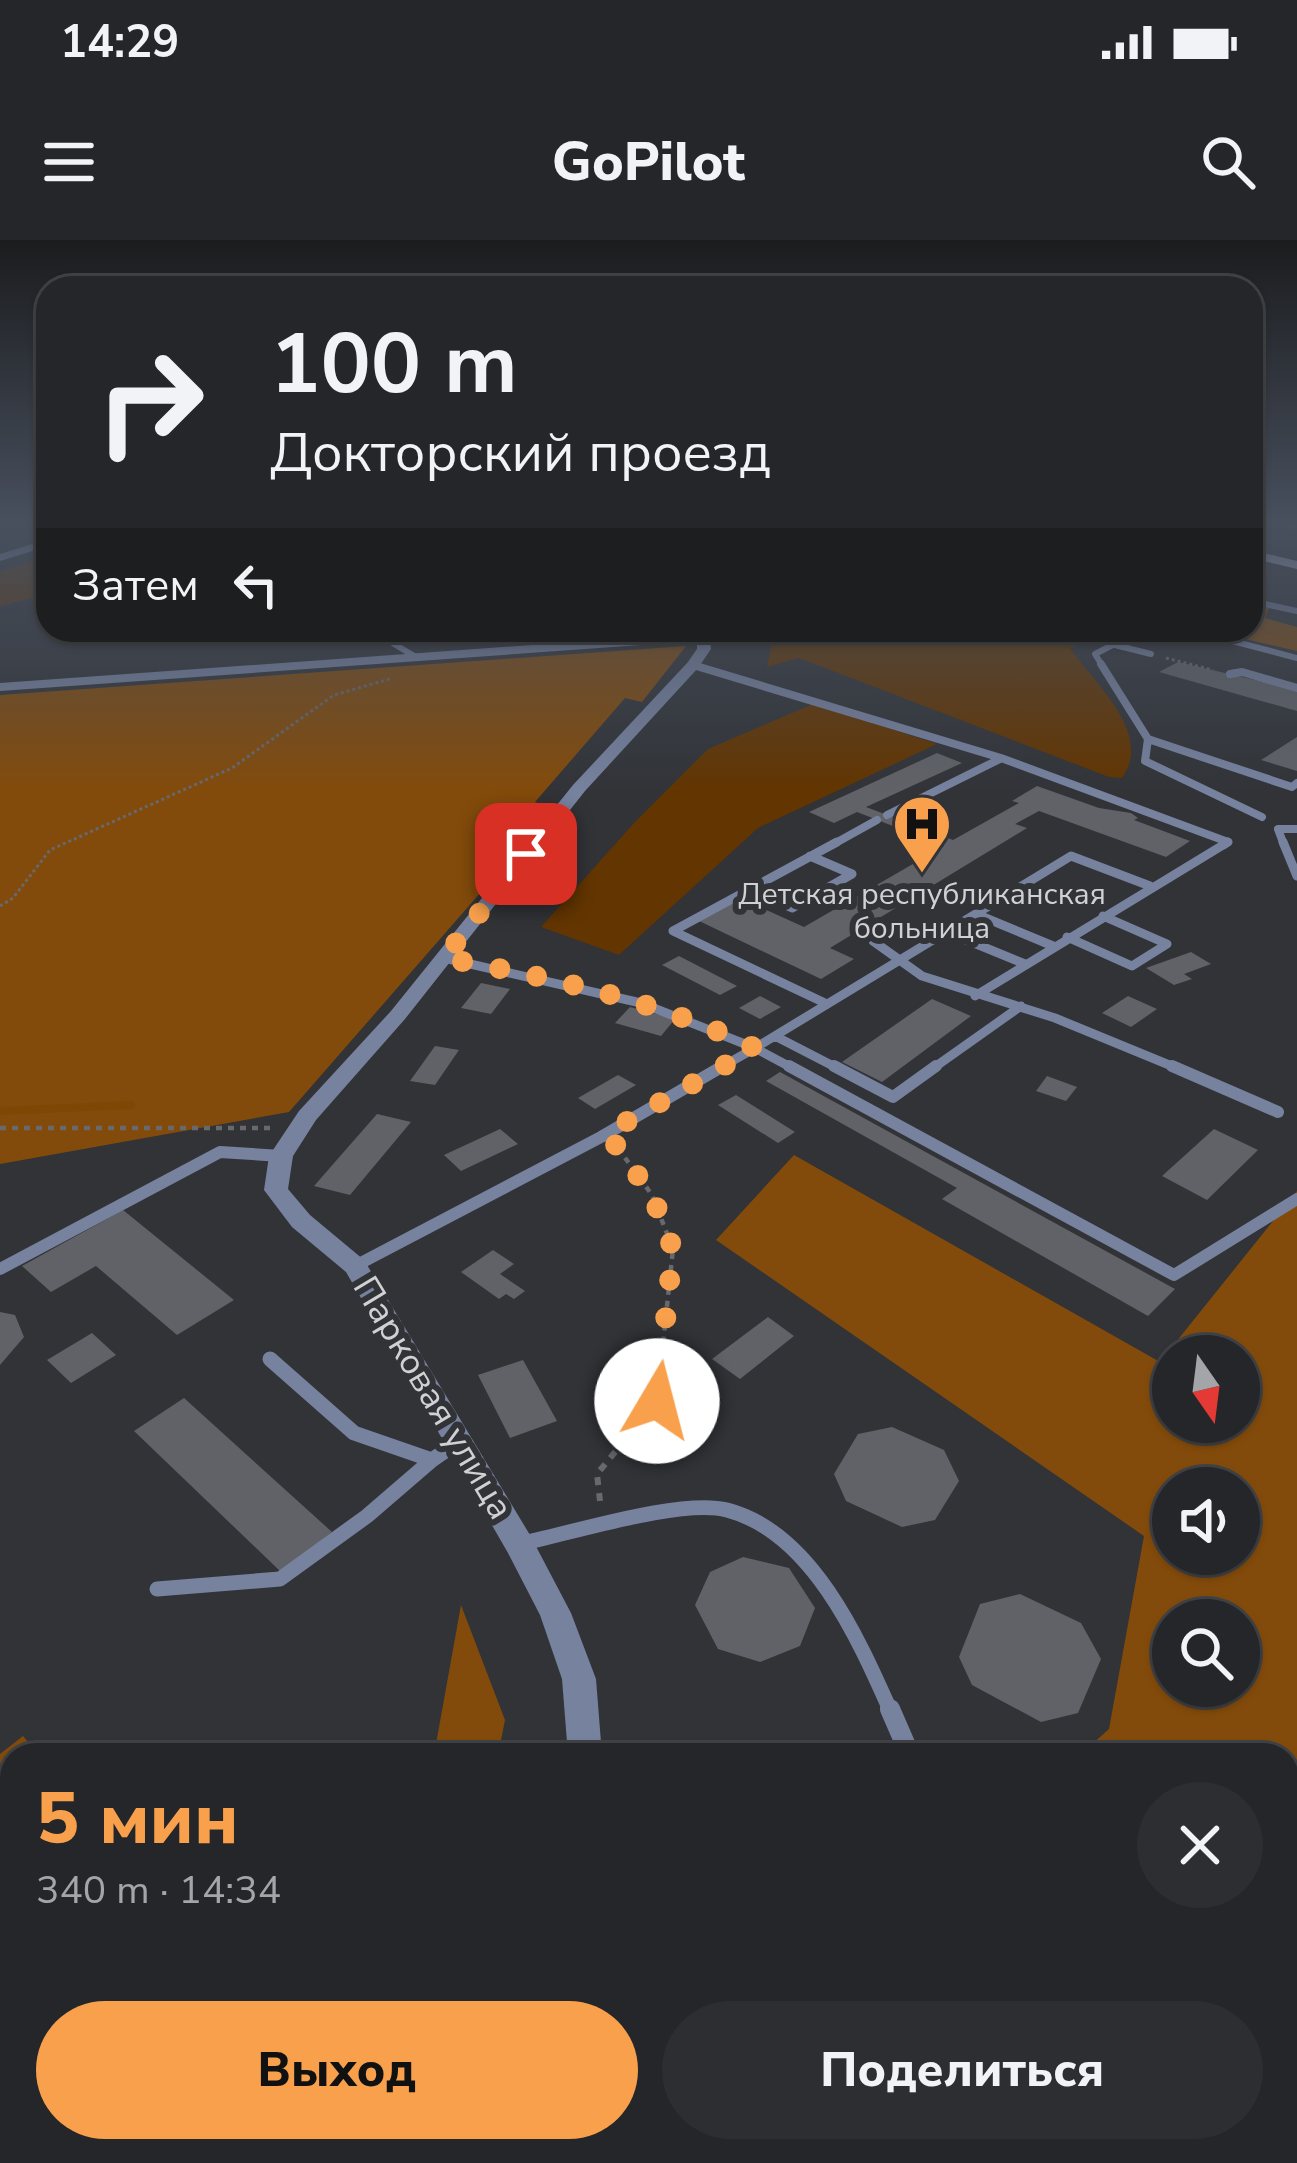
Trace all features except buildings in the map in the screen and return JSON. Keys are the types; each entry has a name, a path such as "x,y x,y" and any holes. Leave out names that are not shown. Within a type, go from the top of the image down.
{"street":[{"path":"0,687 643,642"},
{"path":"281,1156 579,788 693,665 704,642"},
{"name":"Парковая улица","path":"281,1156 276,1190 301,1221 355,1265 555,1613 579,1679 584,1743"}],"lane":[{"path":"393,642 416,657"},
{"path":"1120,642 1095,654 1148,740 1145,761 1262,817"},
{"path":"1236,642 1297,658"},
{"path":"1114,645 1151,654 1130,664"},
{"path":"693,665 1001,758 1228,842 975,996"},
{"path":"1230,674 1242,672 1297,688"},
{"path":"1148,740 1292,787 1297,783"},
{"path":"827,1004 673,931 1001,758"},
{"path":"1296,874 1278,829 1297,829"},
{"path":"750,889 792,908 852,874 810,856"},
{"path":"355,1265 607,1133 1071,856 1150,886"},
{"path":"976,914 1053,946"},
{"path":"1067,937 1132,966 1167,944 1102,916"},
{"path":"947,932 1024,964"},
{"path":"873,941 898,961 975,996 1021,1006 1278,1112"},
{"path":"444,958 575,982 692,1017 1174,1275 1297,1199"},
{"path":"776,1036 893,1097 1021,1006"},
{"path":"0,1269 220,1152 281,1156"},
{"path":"270,1359 354,1433 432,1460"},
{"path":"157,1589 280,1579 458,1442"},
{"path":"519,1544 650,1516 725,1508 774,1534 818,1581 874,1672 905,1743"}],"path":[{"path":"0,906 13,898 50,850 232,768 334,695 422,670 416,657"},
{"path":"1166,658 1216,670"},
{"path":"0,1128 300,1127"},
{"path":"602,1528 597,1474 657,1401 673,1249 652,1195 607,1133"}],"shaded area":[{"path":"1263,615 1297,627 1297,651 1258,642 1263,642"},
{"path":"772,642 1086,642 1070,648 1117,710 1131,744 1130,761 1122,778 1109,777 799,658 767,667"},
{"path":"686,646 642,702 625,698 535,802 546,806 478,871 495,876 289,1112 0,1164 0,695"},
{"path":"813,704 937,744 758,828 619,955 541,927 708,749"},
{"path":"794,1155 1152,1357 1152,1443 1260,1443 1260,1335 1182,1335 1297,1191 1297,1743 1093,1743 1109,1729 1144,1536 716,1240"},
{"path":"461,1605 505,1720 500,1743 436,1743"}],"waterway":[{"path":"0,1111 131,1105"}],"place":[{"name":"Детская республиканская больница","path":"922,875"}],"route":[{"path":"526,854 444,958 575,982 692,1017 755,1048 607,1133 652,1195 673,1249 657,1401"}]}
